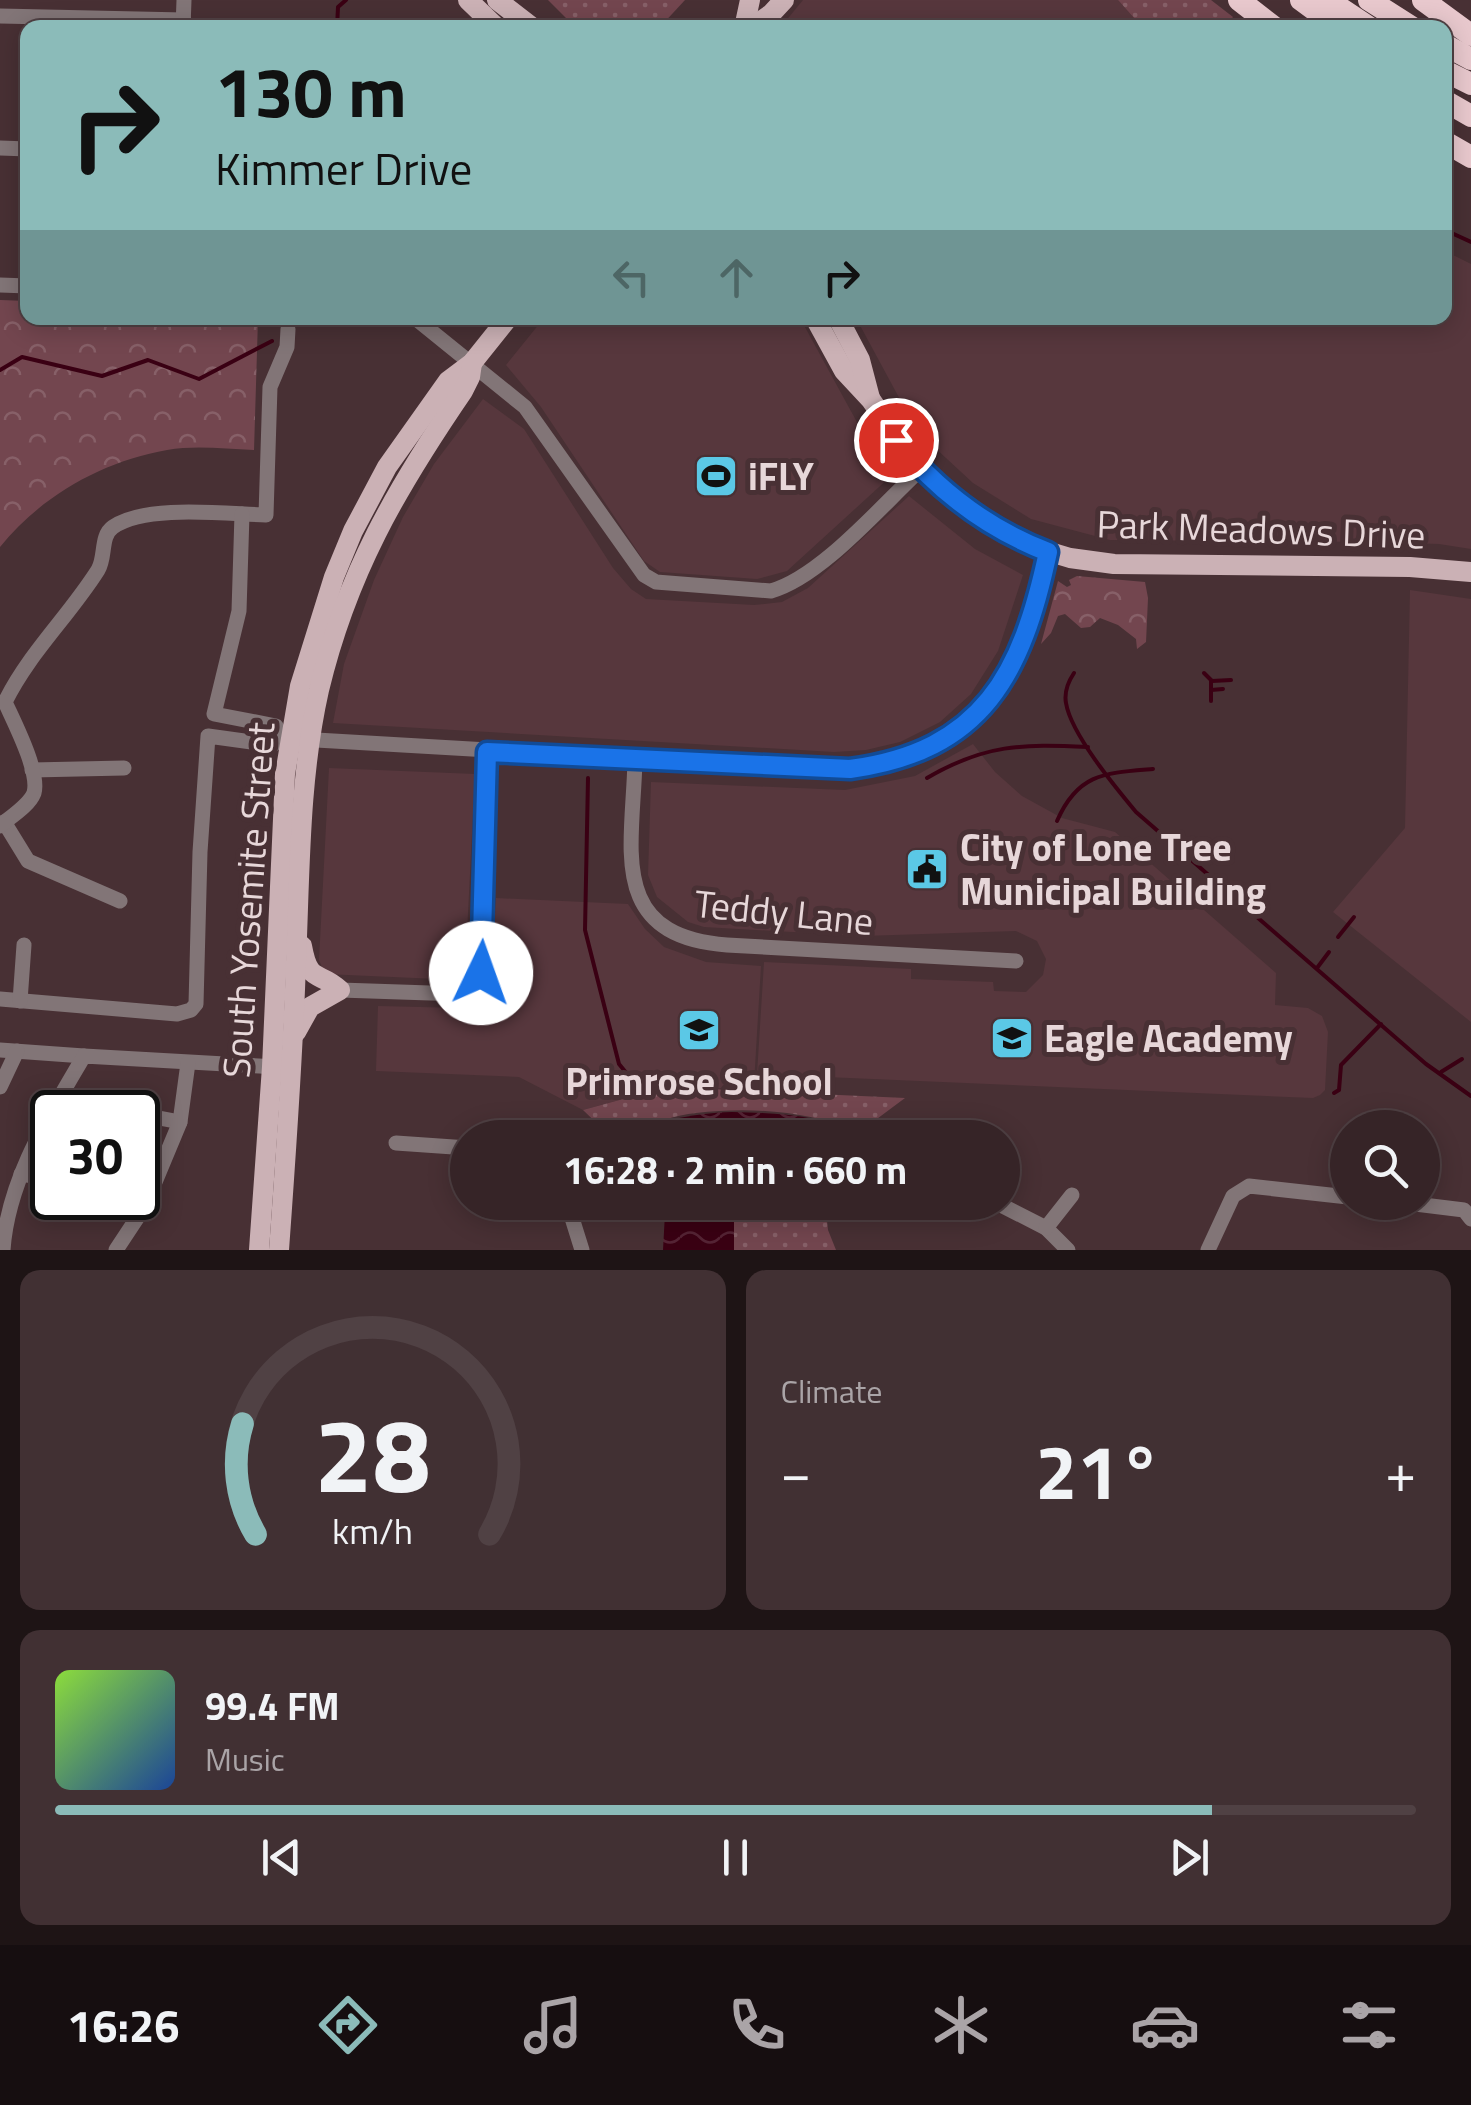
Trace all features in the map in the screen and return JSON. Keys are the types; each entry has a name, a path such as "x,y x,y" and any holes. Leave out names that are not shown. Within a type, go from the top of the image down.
{"highway":[{"path":"1239,0 1265,20"},
{"path":"1301,0 1328,20"},
{"path":"1328,0 1358,20"},
{"path":"1369,0 1400,20"},
{"path":"1424,1 1450,20"}],"main road":[{"path":"468,0 489,20"},
{"path":"497,0 523,20"},
{"path":"763,20 784,0"},
{"name":"South Yosemite Street","path":"279,1250 282,826 300,740 314,637 354,531 387,467 448,381 472,363 502,325"},
{"name":"Park Meadows Drive","path":"819,325 844,371 920,469 977,516 1048,552 1128,565 1410,567 1471,572"},
{"path":"831,325 847,353 860,360"},
{"name":"Park Meadows Drive","path":"842,325 860,360 870,400"},
{"name":"South Yosemite Street","path":"259,1250 282,1067 294,1038 303,797 300,740"},
{"path":"294,1038 310,1007 340,990 316,978 305,963 298,920"}],"street":[{"path":"0,16 92,20"},
{"path":"424,325 525,407 644,575 656,582 770,591 787,586 824,559 920,469"},
{"path":"120,900 28,861 2,824 33,796 32,770 5,702 18,677 101,566 108,532 115,525 150,515 266,515 270,388 286,347 288,330"},
{"path":"0,999 177,1014 196,1004 208,736 274,745 282,737 276,726 214,714 239,611 242,514"},
{"path":"300,740 635,760 850,769 877,766 930,748 974,715 996,691 1020,652 1048,552"},
{"path":"340,990 460,994 478,983 486,856 487,752"},
{"name":"Teddy Lane","path":"635,760 631,870 635,889 652,916 675,935 696,943 1016,961"},
{"path":"32,770 124,768"},
{"path":"20,1001 24,945"},
{"path":"0,1088 8,1051 282,1067"},
{"path":"64,1090 84,1056"},
{"path":"160,1170 180,1122 188,1062"},
{"path":"160,1118 180,1122"},
{"path":"396,1143 450,1147"},
{"path":"3,1250 12,1180 30,1149"},
{"path":"1208,1250 1233,1196 1249,1186 1330,1195"},
{"path":"1046,1228 1072,1195"},
{"path":"1440,1207 1464,1210 1471,1219"},
{"path":"1020,1215 1046,1228 1068,1250"},
{"path":"116,1250 136,1220"},
{"path":"573,1220 582,1250"}],"shaded area":[{"path":"803,0 1118,0 1136,20 787,20"},
{"path":"1452,254 1471,264 1471,549 1376,542 1110,540 1031,519 973,483 933,446 903,405 860,325 1452,325"},
{"path":"538,325 804,325 864,435 891,471 890,477 787,571 757,579 660,572 644,561 541,407 506,365"},
{"path":"483,399 524,429 613,568 646,599 754,605 782,602 808,588 909,496 975,549 1023,575 998,651 971,694 940,722 900,742 866,750 834,752 333,723 344,664 374,580 403,517 434,464"},
{"path":"1410,590 1471,599 1471,1022 1333,912 1405,828"},
{"path":"973,744 995,772 1022,796 1062,818 1115,832 1276,973 1275,1005 1308,1008 1322,1016 1328,1032 1325,1090 1313,1098 757,1074 764,962 911,969 911,979 993,982 994,991 1026,992 1043,975 1046,959 1037,941 1016,931 863,936 704,927 688,922 657,897 648,875 651,782 845,790 915,776"},
{"path":"329,768 475,774 465,973 460,980 325,974 319,960"},
{"path":"496,898 628,904 645,929 664,947 706,962 761,966 754,1084 748,1089 667,1087 583,1110 519,1077 376,1071 378,1006 462,1008 475,1005 490,990"}],"green space":[{"path":"548,0 685,0 666,20 568,20"},
{"path":"1118,0 1211,0 1233,17 1231,20 1136,20"},
{"path":"0,300 20,301 20,325 258,325 254,450 178,449 120,463 54,497 0,547"},
{"path":"1077,576 1145,582 1146,642 1137,649 1136,639 1118,625 1100,618 1090,627 1081,628 1065,614 1058,616 1041,644 1058,581 1067,587 1071,585 1069,580"},
{"path":"667,1087 905,1098 875,1120 823,1120 737,1110 667,1120 593,1120 583,1110"},
{"path":"734,1220 827,1220 836,1250 734,1250"}],"water":[{"path":"732,1112 819,1120 670,1120"},
{"path":"665,1220 734,1220 734,1250 663,1250"}],"waterway":[{"path":"337,20 338,7 346,0"},
{"path":"1452,233 1471,242"},
{"path":"0,370 22,357 102,376 148,360 199,379 272,341"},
{"path":"1074,673 1066,703 1076,730 1136,812 1426,1064 1471,1096"},
{"path":"1204,673 1212,681 1231,680"},
{"path":"1211,681 1211,701"},
{"path":"1211,690 1223,689"},
{"path":"927,778 986,752 1043,746 1088,747"},
{"path":"1057,821 1074,793 1095,778 1153,769"},
{"path":"588,778 585,930 619,1064 642,1092"},
{"path":"1338,937 1354,917"},
{"path":"1317,968 1329,952"},
{"path":"1334,1093 1339,1090 1341,1065 1381,1024"},
{"path":"1441,1072 1462,1059"}],"place":[{"name":"iFLY","path":"716,476"},
{"name":"City of Lone Tree Municipal Building","path":"927,869"},
{"name":"Primrose School","path":"699,1030"},
{"name":"Eagle Academy","path":"1012,1038"}],"route":[{"path":"481,973 487,752 816,770 877,766 930,748 974,715 996,691 1024,642 1048,552 977,516 920,469 896,440"}]}
